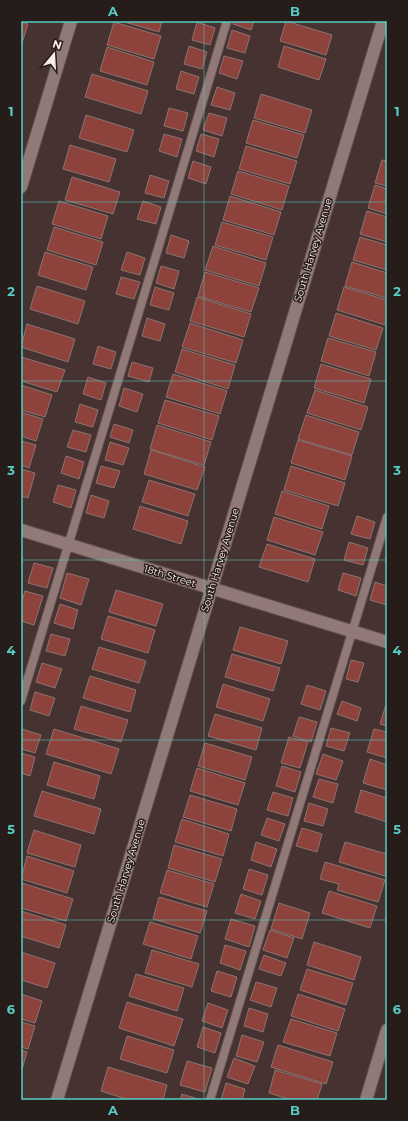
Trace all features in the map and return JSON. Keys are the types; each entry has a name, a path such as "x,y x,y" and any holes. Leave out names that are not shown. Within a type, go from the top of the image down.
{"street":[{"path":"21,187 71,21"},
{"name":"South Harvey Avenue","path":"57,1100 383,21"},
{"name":"18th Street","path":"21,530 387,642"},
{"path":"366,1100 387,1030"}],"lane":[{"path":"21,701 227,21"},
{"path":"210,1100 387,518"}],"building":[{"path":"121,21 162,21 159,32"},
{"path":"234,21 254,21 251,30 233,24"},
{"path":"286,21 332,35 326,55 280,41"},
{"path":"21,22 28,24 21,46"},
{"path":"114,22 161,36 154,59 107,45"},
{"path":"197,22 215,28 210,45 192,40"},
{"path":"232,30 250,36 245,53 227,48"},
{"path":"189,46 207,52 202,69 184,64"},
{"path":"284,46 326,59 319,80 278,67"},
{"path":"107,47 154,62 147,85 100,71"},
{"path":"224,56 243,61 237,79 219,73"},
{"path":"181,71 199,77 194,94 176,89"},
{"path":"92,74 148,91 141,114 85,97"},
{"path":"217,87 235,93 230,110 211,105"},
{"path":"261,94 312,110 305,133 254,118"},
{"path":"169,108 188,113 183,131 164,126"},
{"path":"209,113 227,118 222,136 203,130"},
{"path":"86,115 134,130 127,152 79,138"},
{"path":"253,120 304,135 297,158 246,143"},
{"path":"164,134 182,139 177,157 159,151"},
{"path":"201,134 219,139 214,157 196,151"},
{"path":"70,145 116,159 109,182 63,169"},
{"path":"246,146 297,161 290,184 239,169"},
{"path":"382,160 387,161 387,186 375,183"},
{"path":"193,161 211,167 206,184 188,178"},
{"path":"238,171 289,186 282,210 231,194"},
{"path":"150,175 169,181 164,198 145,193"},
{"path":"72,177 120,192 113,214 65,200"},
{"path":"375,185 387,189 387,214 368,208"},
{"path":"230,196 281,212 274,235 223,220"},
{"path":"59,201 108,216 101,239 52,224"},
{"path":"143,201 161,207 156,224 137,219"},
{"path":"367,211 387,217 387,242 360,234"},
{"path":"222,222 273,237 266,260 215,245"},
{"path":"54,227 103,242 96,265 47,250"},
{"path":"171,235 189,241 184,258 166,253"},
{"path":"360,237 387,245 387,270 353,260"},
{"path":"213,246 266,263 259,286 205,270"},
{"path":"45,252 93,267 86,290 38,275"},
{"path":"127,252 145,258 140,275 121,270"},
{"path":"352,262 387,273 387,298 345,286"},
{"path":"161,266 179,271 174,289 156,283"},
{"path":"205,272 259,288 251,312 198,296"},
{"path":"121,277 140,282 134,299 116,294"},
{"path":"37,286 85,301 78,324 30,309"},
{"path":"155,287 174,293 169,310 150,305"},
{"path":"344,287 387,300 387,318 385,325 337,310"},
{"path":"197,297 251,314 244,337 190,321"},
{"path":"336,313 383,328 376,350 329,336"},
{"path":"147,318 165,324 160,341 142,336"},
{"path":"190,323 243,340 236,363 182,347"},
{"path":"27,324 75,339 68,362 21,347"},
{"path":"328,338 376,352 369,376 321,361"},
{"path":"98,346 116,352 111,369 93,364"},
{"path":"182,349 235,365 228,389 175,372"},
{"path":"21,357 65,370 57,392 21,381"},
{"path":"132,362 153,368 149,382 128,376"},
{"path":"321,364 371,379 364,403 314,388"},
{"path":"173,374 227,391 220,414 166,397"},
{"path":"88,377 106,383 101,400 83,394"},
{"path":"21,385 52,395 45,417 21,410"},
{"path":"124,388 143,394 137,412 119,406"},
{"path":"315,390 368,407 361,430 307,413"},
{"path":"165,400 219,416 212,440 158,423"},
{"path":"80,404 98,410 93,427 75,422"},
{"path":"21,412 43,419 36,441 21,436"},
{"path":"306,415 359,432 352,455 298,439"},
{"path":"114,424 133,430 129,443 110,437"},
{"path":"157,425 211,442 204,465 150,449"},
{"path":"73,430 91,435 86,452 67,447"},
{"path":"298,440 352,456 345,480 291,463"},
{"path":"21,441 36,445 29,468 21,465"},
{"path":"110,442 129,448 123,465 105,460"},
{"path":"151,450 205,467 197,490 144,474"},
{"path":"66,456 84,462 79,479 61,473"},
{"path":"101,466 120,471 114,488 96,483"},
{"path":"291,466 345,483 338,506 284,490"},
{"path":"21,469 35,473 28,498 21,496"},
{"path":"149,480 195,494 188,516 142,502"},
{"path":"58,485 76,490 71,508 53,502"},
{"path":"282,491 329,506 322,529 275,514"},
{"path":"91,495 109,501 104,518 86,513"},
{"path":"140,506 188,521 181,544 133,529"},
{"path":"357,516 375,522 370,539 351,534"},
{"path":"274,517 323,532 315,555 267,540"},
{"path":"349,542 368,548 363,565 344,560"},
{"path":"267,544 315,559 308,582 259,567"},
{"path":"34,563 53,568 47,588 28,583"},
{"path":"67,573 89,579 81,605 60,598"},
{"path":"343,573 361,578 356,596 338,590"},
{"path":"375,582 387,586 387,605 370,600"},
{"path":"116,590 163,604 156,626 109,612"},
{"path":"25,591 43,596 34,625 21,621 21,604"},
{"path":"60,604 78,610 73,629 54,623"},
{"path":"108,616 155,630 148,653 101,639"},
{"path":"240,627 288,641 281,664 233,650"},
{"path":"51,634 70,639 65,656 46,651"},
{"path":"99,647 146,661 139,683 92,669"},
{"path":"232,654 280,668 273,691 225,677"},
{"path":"351,660 364,663 358,682 346,679"},
{"path":"42,663 62,669 55,688 36,682"},
{"path":"90,676 136,690 130,712 83,698"},
{"path":"223,684 270,699 263,721 216,707"},
{"path":"307,685 326,691 320,710 301,704"},
{"path":"35,692 55,698 49,716 30,710"},
{"path":"342,701 361,708 357,721 337,714"},
{"path":"387,701 387,726 380,724"},
{"path":"81,706 128,720 121,742 74,729"},
{"path":"215,714 262,728 256,750 208,736"},
{"path":"299,717 317,722 311,742 293,736"},
{"path":"331,728 350,733 344,751 326,746"},
{"path":"22,729 41,735 35,753 21,749"},
{"path":"54,729 119,749 111,774 46,754"},
{"path":"374,729 387,732 387,758 367,752"},
{"path":"289,737 308,742 300,768 281,763"},
{"path":"205,743 252,757 245,780 198,766"},
{"path":"21,753 35,757 30,776 21,773"},
{"path":"323,754 343,761 336,780 316,774"},
{"path":"370,759 387,765 387,790 363,783"},
{"path":"54,762 100,776 94,799 47,785"},
{"path":"282,766 301,772 295,792 276,786"},
{"path":"197,768 245,783 238,805 190,791"},
{"path":"319,779 338,784 333,803 313,797"},
{"path":"361,790 387,798 387,822 355,812"},
{"path":"42,791 101,809 94,834 34,816"},
{"path":"273,792 293,798 288,816 267,810"},
{"path":"190,795 237,809 231,831 183,817"},
{"path":"309,803 328,809 323,826 304,821"},
{"path":"267,818 285,824 279,841 261,835"},
{"path":"182,819 229,834 223,856 175,842"},
{"path":"302,828 322,834 317,852 296,846"},
{"path":"34,830 81,845 75,867 27,853"},
{"path":"256,842 277,849 271,867 251,860"},
{"path":"345,842 387,854 385,876 339,862"},
{"path":"174,845 222,859 215,882 168,868"},
{"path":"27,856 74,871 67,893 21,879"},
{"path":"325,862 385,880 378,902 337,890 339,884 320,879"},
{"path":"249,869 268,875 262,895 243,889"},
{"path":"167,870 214,884 207,907 160,893"},
{"path":"22,883 73,899 66,921 21,908"},
{"path":"329,891 377,906 370,928 322,913"},
{"path":"241,894 261,901 255,919 235,913"},
{"path":"159,897 207,911 200,933 153,919"},
{"path":"279,903 310,913 302,939 271,929"},
{"path":"21,911 66,925 59,948 21,936"},
{"path":"231,919 255,926 249,947 225,939"},
{"path":"150,922 198,936 191,959 143,944"},
{"path":"270,930 294,938 287,958 263,950"},
{"path":"314,942 361,957 354,980 307,965"},
{"path":"225,945 246,951 240,970 220,963"},
{"path":"152,950 199,964 192,987 145,973"},
{"path":"21,952 55,963 47,988 21,980"},
{"path":"264,955 286,963 281,976 259,969"},
{"path":"307,969 353,983 346,1005 300,990"},
{"path":"217,971 237,977 231,997 211,991"},
{"path":"136,974 184,988 177,1011 129,996"},
{"path":"256,982 277,988 271,1007 250,1000"},
{"path":"21,994 42,1001 35,1023 21,1019"},
{"path":"298,994 345,1009 338,1031 291,1016"},
{"path":"127,1002 183,1019 174,1046 119,1028"},
{"path":"208,1003 228,1010 222,1028 202,1021"},
{"path":"249,1008 268,1014 263,1032 244,1026"},
{"path":"291,1019 337,1033 330,1056 283,1042"},
{"path":"21,1022 35,1026 28,1049 21,1047"},
{"path":"203,1027 221,1033 215,1053 197,1047"},
{"path":"242,1035 264,1042 257,1062 236,1056"},
{"path":"127,1036 174,1050 167,1073 120,1059"},
{"path":"278,1045 333,1062 326,1084 271,1067"},
{"path":"21,1050 27,1052 21,1073"},
{"path":"234,1058 255,1066 248,1084 227,1077"},
{"path":"187,1061 212,1068 205,1092 180,1085"},
{"path":"108,1067 167,1085 163,1100 129,1100 101,1091"},
{"path":"275,1070 322,1084 317,1100 291,1100 269,1093"},
{"path":"226,1083 245,1089 242,1100 221,1100"},
{"path":"182,1094 201,1100 180,1100"}]}
